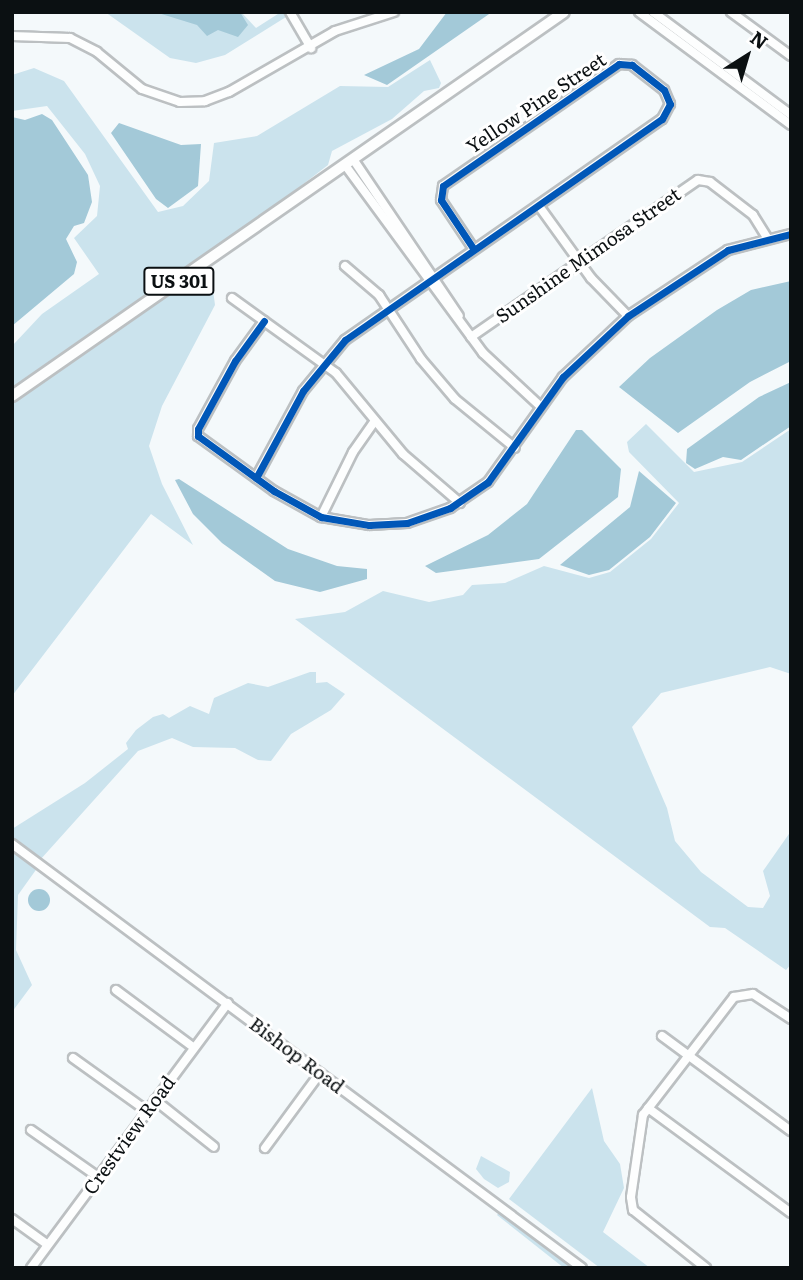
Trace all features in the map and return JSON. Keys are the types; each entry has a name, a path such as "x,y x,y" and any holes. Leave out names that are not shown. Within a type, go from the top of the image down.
{"main road":[{"name":"US 301","path":"12,396 564,12"}],"street":[{"path":"290,12 311,48"},
{"path":"12,36 70,38 97,52 142,89 180,102 205,101 229,92 311,48 335,31 394,12"},
{"path":"639,12 791,125"},
{"path":"653,12 791,115"},
{"path":"731,12 791,56"},
{"name":"Yellow Pine Street","path":"256,478 287,417 323,363 387,307 539,206 662,118 673,103 664,90 632,65 621,64 446,184 441,200 472,248"},
{"path":"349,162 471,337 500,372 540,406"},
{"name":"Sunshine Mimosa Street","path":"471,337 698,180 710,182 757,218 767,237"},
{"path":"539,206 579,261 628,316"},
{"path":"264,321 235,361 198,429 206,444 321,517 354,524 398,524 460,503 495,474 515,448 540,406 577,361 628,316 712,258 767,237 791,234"},
{"path":"345,266 363,278 387,307 447,390 515,448"},
{"path":"232,298 344,381 374,422 414,465 460,503"},
{"path":"321,517 353,452 374,422"},
{"name":"Bishop Road","path":"12,844 582,1268"},
{"path":"116,990 193,1048"},
{"path":"706,1268 634,1210 631,1197 639,1126 648,1108 727,1003 743,993 762,998 791,1019"},
{"name":"Crestview Road","path":"31,1268 228,1003"},
{"path":"662,1036 791,1131"},
{"path":"73,1058 147,1111"},
{"path":"265,1148 320,1073"},
{"path":"155,1100 214,1147"},
{"path":"648,1108 791,1213"},
{"path":"32,1130 98,1177"},
{"path":"12,1219 48,1245"}],"shaded area":[{"path":"105,12 241,12 256,28 281,12 294,12 225,55 196,63 170,58"},
{"path":"155,12 240,12 248,25 238,37 218,30 207,36 197,25"},
{"path":"447,12 492,12 387,85 364,75 419,49"},
{"path":"430,60 441,83 439,88 424,91 392,119 332,151 328,165 267,212 12,393 12,346 42,314 99,274 74,238 97,216 100,186 85,154 47,106 12,111 12,75 34,68 64,81 158,212 183,206 209,181 214,143 257,136 340,86 388,87"},
{"path":"42,114 52,120 88,175 92,202 84,223 74,226 66,239 77,262 74,274 12,326 12,117 25,120"},
{"path":"119,123 181,145 201,144 198,186 168,208 156,199 111,133"},
{"path":"191,275 194,284 213,290 215,305 162,406 149,446 162,484 193,545 151,514 12,696 12,400"},
{"path":"791,281 791,361 750,382 678,433 619,387 650,358 717,310 751,290"},
{"path":"791,382 791,426 741,460 723,457 695,469 686,463 687,449 759,397"},
{"path":"646,424 694,472 742,462 791,429 791,674 770,667 661,693 632,727 667,808 675,841 701,872 748,907 763,908 770,896 763,871 791,831 791,964 786,970 725,928 710,927 295,619 345,612 383,591 429,602 463,595 472,585 505,583 544,566 589,578 610,572 651,539 679,503 629,452 627,442"},
{"path":"576,430 582,430 621,469 618,497 539,559 436,573 425,566 488,535 527,504"},
{"path":"639,471 676,503 650,537 609,570 589,575 560,565 630,507"},
{"path":"179,479 288,549 337,566 367,569 367,579 320,592 275,581 222,543 193,514 175,480"},
{"path":"316,672 316,683 327,682 345,694 331,710 291,734 271,761 258,760 235,748 193,747 172,738 138,751 40,860 12,839 12,829 85,783 128,749 126,743 136,730 153,717 163,714 169,718 190,706 209,714 214,698 248,683 268,687"},
{"path":"12,848 38,867 18,895 16,950 32,985 12,1012"},
{"path":"39,889 47,892 50,900 47,908 39,911 31,908 28,900 31,892"},
{"path":"592,1088 604,1141 620,1164 624,1188 603,1232 650,1268 600,1268 509,1199"},
{"path":"481,1156 510,1172 509,1182 498,1188 484,1179 476,1169"},
{"path":"500,1211 576,1268 564,1268 497,1215"}],"cycle path":[{"path":"256,478 303,391 345,340 662,119 670,104 664,90 632,65 619,64 443,186 441,200 473,248"},
{"path":"264,321 235,361 198,429 198,436 274,491 321,517 369,525 407,523 450,508 488,482 563,377 628,316 728,250 791,234"}]}
